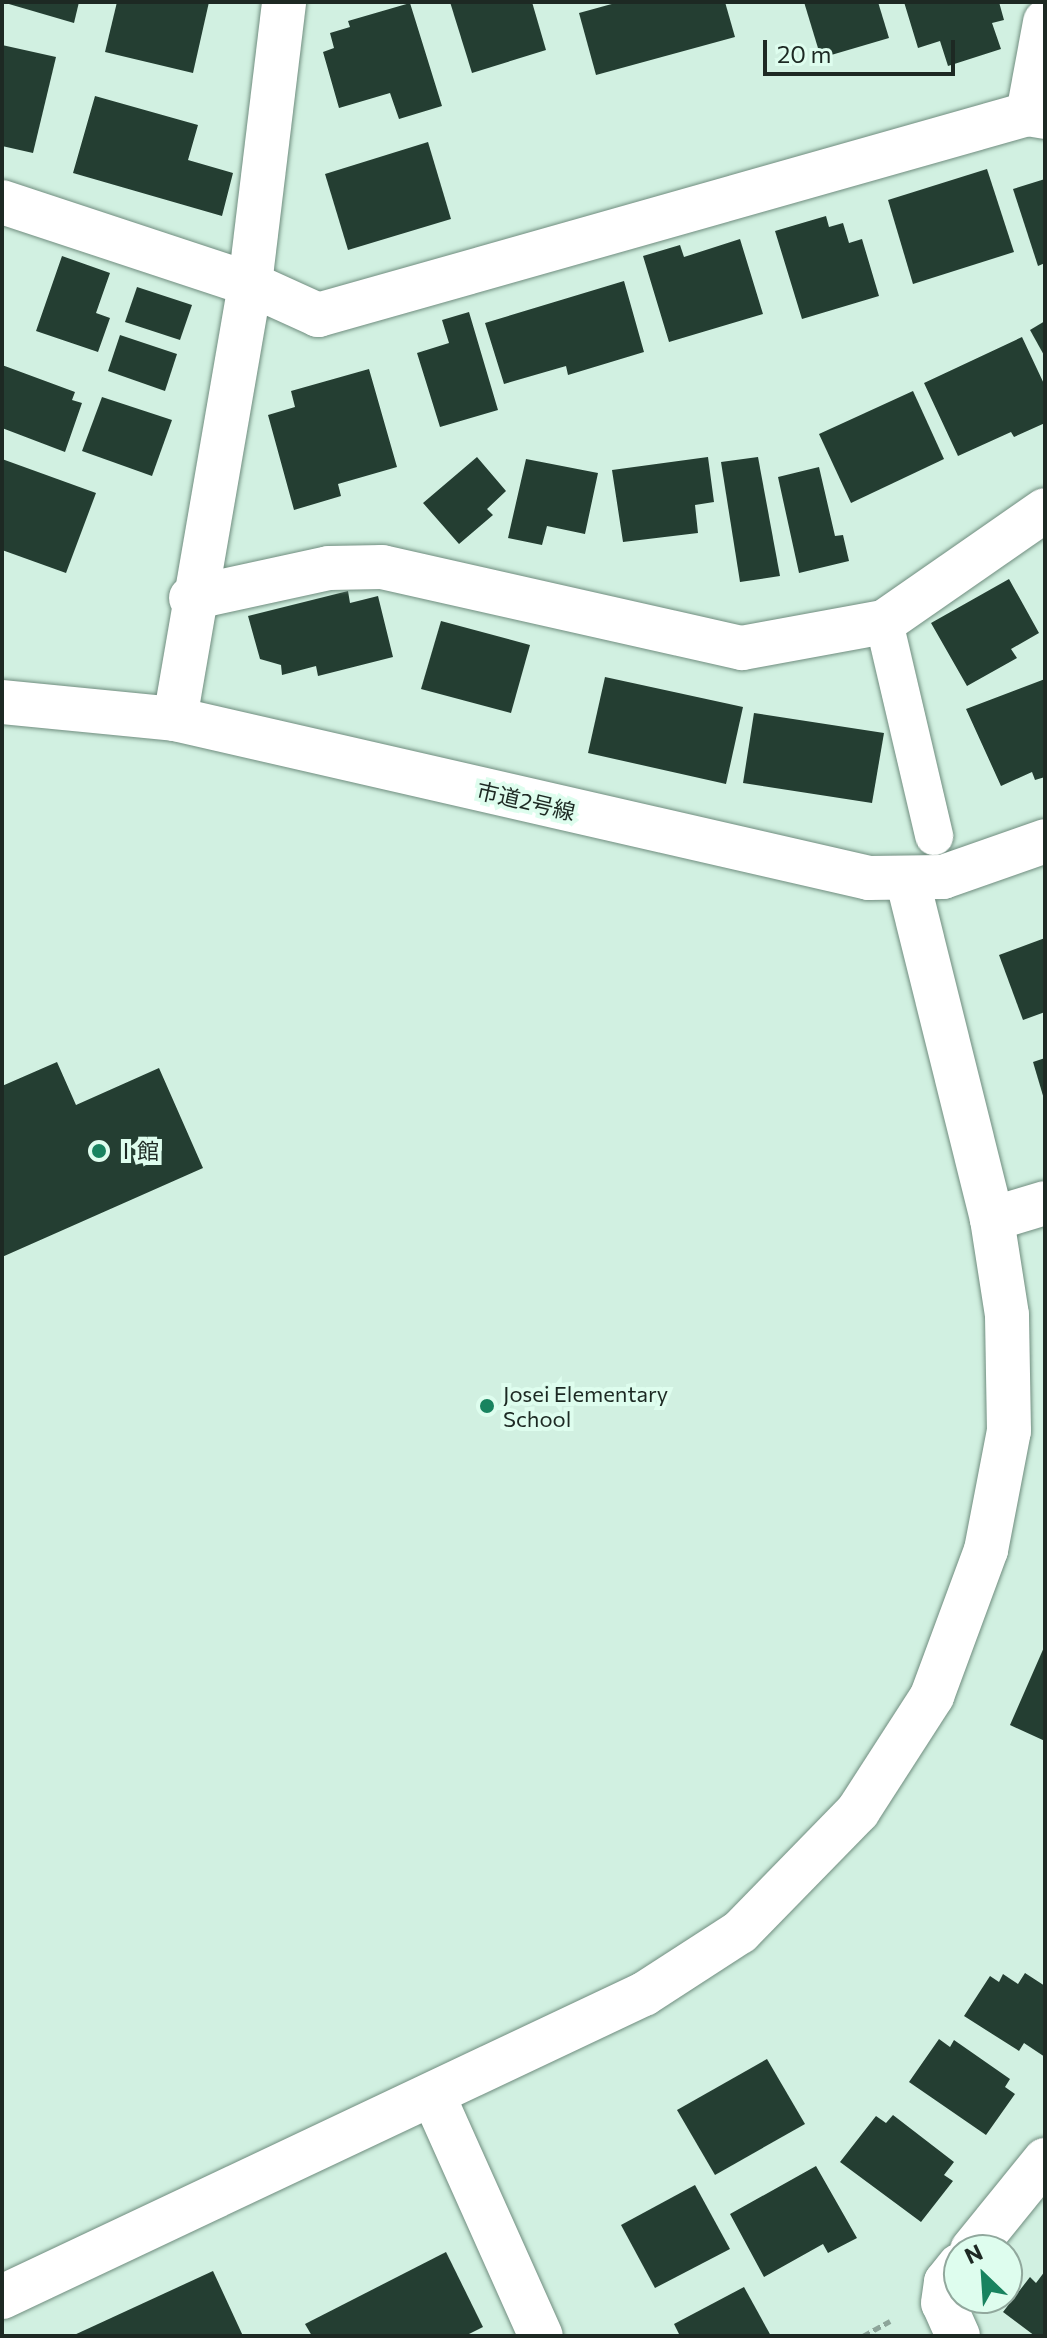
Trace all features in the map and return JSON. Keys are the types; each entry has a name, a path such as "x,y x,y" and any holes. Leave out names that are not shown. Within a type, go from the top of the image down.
{"street":[{"path":"175,719 191,598 250,284 286,3"},
{"path":"2,202 250,284 318,315 1036,115 1045,22"},
{"path":"191,598 329,568 382,567 742,648 884,622 1045,510"},
{"name":"市道2号線","path":"2,702 175,719 869,878 908,881 987,865 1045,841"},
{"path":"2,2297 644,1994 740,1932 858,1811 932,1696 986,1550 1009,1431 1007,1315 992,1219 908,881"},
{"path":"992,1219 1045,1203"},
{"path":"433,2095 541,2336"},
{"path":"985,2234 1045,2160"},
{"path":"948,2314 958,2336"}],"lane":[{"path":"884,622 934,836"}],"building":[{"path":"2,2 79,2 74,23"},
{"path":"117,2 209,2 193,73 105,52"},
{"path":"450,2 532,2 546,50 472,73"},
{"path":"619,2 725,2 735,37 596,75 579,13"},
{"path":"804,2 878,2 889,38 821,58"},
{"path":"904,2 999,2 1004,20 992,23 1001,49 948,66 940,41 918,48"},
{"path":"410,3 442,106 399,119 390,93 339,108 323,52 334,48 330,33 350,27 348,21"},
{"path":"2,45 56,57 33,153 2,146"},
{"path":"95,96 198,125 188,160 233,173 222,216 73,173"},
{"path":"428,142 451,219 348,250 325,174"},
{"path":"987,169 1014,252 913,284 888,200"},
{"path":"1045,179 1045,263 1038,266 1013,189"},
{"path":"826,216 829,227 843,223 849,243 862,239 879,296 802,319 775,231"},
{"path":"740,239 763,314 669,342 643,256 680,245 684,257"},
{"path":"62,256 110,273 96,313 110,318 98,352 36,331"},
{"path":"624,281 644,352 568,375 566,366 504,384 485,323"},
{"path":"137,287 192,305 180,340 125,322"},
{"path":"469,312 498,410 440,427 417,353 449,343 442,320"},
{"path":"1045,321 1045,357 1030,330"},
{"path":"120,335 177,354 165,391 108,371"},
{"path":"1022,337 1045,386 1045,423 1014,437 1011,432 958,456 924,383"},
{"path":"2,365 75,392 72,400 82,403 65,452 2,428"},
{"path":"369,369 397,467 338,484 341,496 294,510 268,415 295,407 291,391"},
{"path":"913,391 944,459 851,503 819,434"},
{"path":"102,397 172,420 152,476 82,451"},
{"path":"477,457 506,491 487,509 493,515 459,544 423,503"},
{"path":"708,457 714,502 695,505 698,533 623,542 612,470"},
{"path":"758,457 780,576 740,582 721,462"},
{"path":"2,459 96,493 66,573 2,550"},
{"path":"526,459 598,473 585,534 547,526 542,545 508,538"},
{"path":"819,467 835,536 843,535 849,561 799,573 778,477"},
{"path":"1009,579 1039,633 1011,649 1017,658 967,686 931,623"},
{"path":"348,591 350,603 378,596 393,657 318,676 316,666 282,675 281,665 260,659 248,616"},
{"path":"441,621 530,645 511,713 421,689"},
{"path":"605,677 743,707 726,784 588,753"},
{"path":"1045,679 1045,777 1035,780 1032,772 1001,786 966,709"},
{"path":"754,713 884,733 872,803 743,783"},
{"path":"1045,938 1045,1012 1023,1020 999,955"},
{"path":"1045,1058 1045,1099 1044,1099 1033,1062"},
{"name":"Ⅰ館","path":"57,1062 76,1105 159,1068 203,1168 2,1257 2,1086"},
{"path":"1045,1645 1045,1741 1010,1725"},
{"path":"1025,1973 1045,1986 1045,2057 1024,2043 1019,2051 964,2016 990,1976 999,1982 1003,1974 1018,1984"},
{"path":"939,2039 950,2047 954,2040 1010,2079 1005,2087 1015,2094 986,2135 909,2082"},
{"path":"767,2059 805,2124 715,2175 677,2110"},
{"path":"893,2115 954,2162 944,2175 953,2181 921,2222 840,2162 876,2116 886,2123"},
{"path":"816,2166 857,2238 828,2253 823,2244 764,2277 730,2214"},
{"path":"695,2185 730,2249 655,2288 621,2225"},
{"path":"446,2252 483,2327 465,2336 312,2336 305,2324"},
{"path":"213,2271 243,2336 72,2336"},
{"path":"1045,2271 1045,2336 1035,2336 1006,2314 1023,2314 1023,2286 1030,2277 1036,2283"},
{"path":"744,2287 771,2336 680,2336 674,2324"}],"place":[{"name":"Ⅰ館","path":"99,1151"},
{"name":"Josei Elementary School","path":"487,1406"}]}
